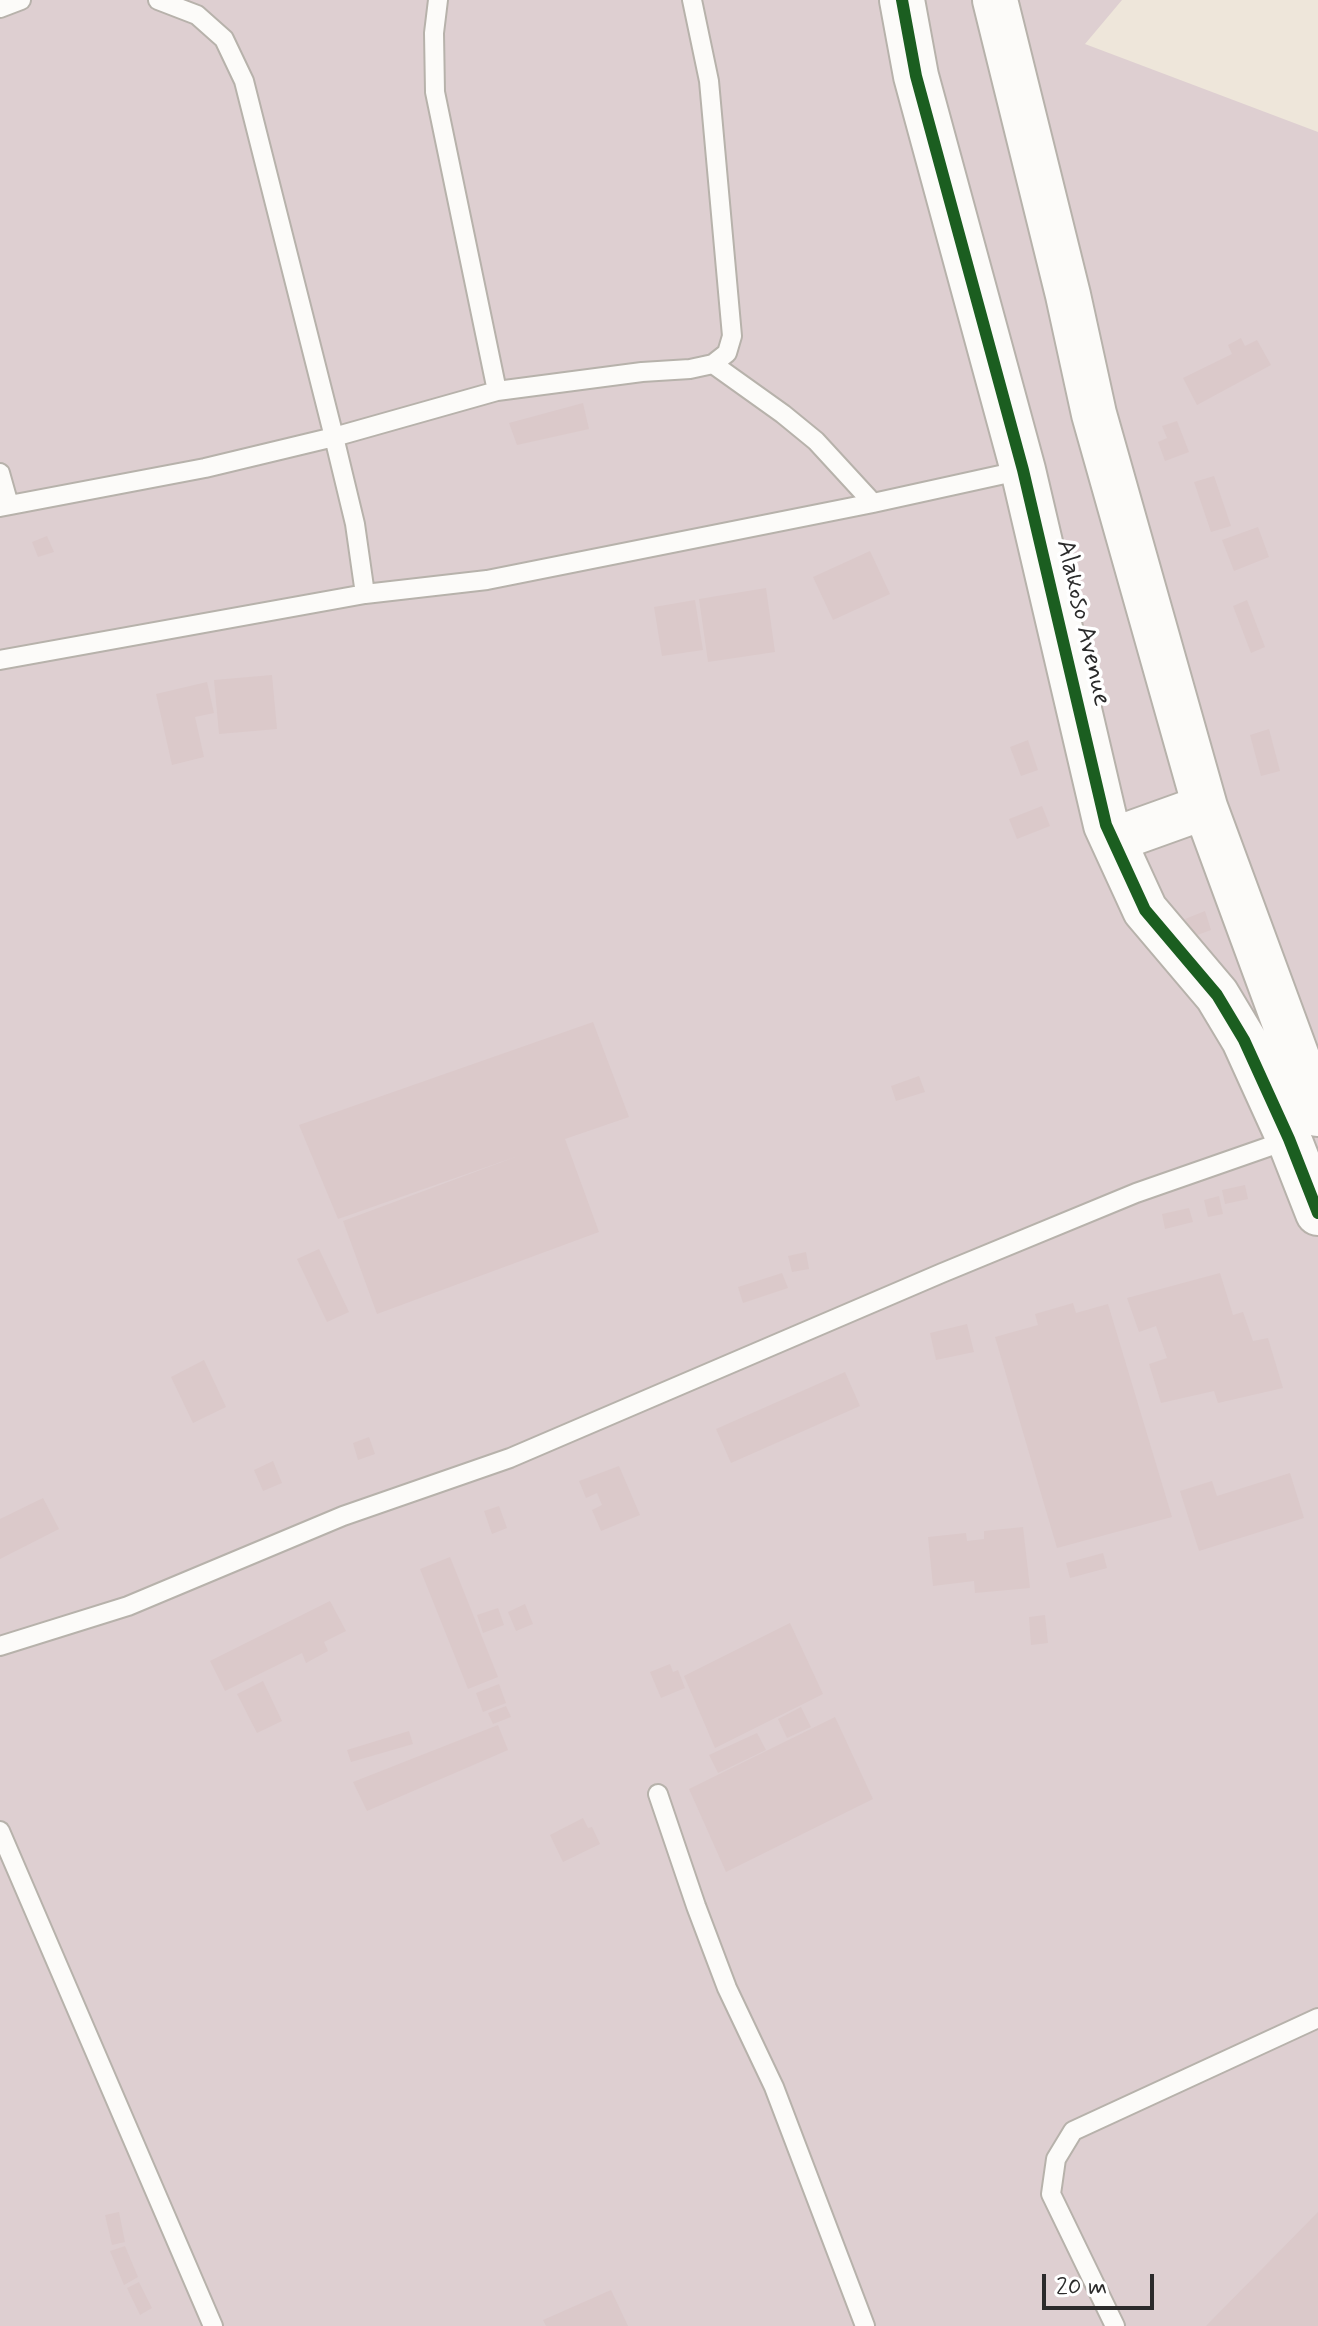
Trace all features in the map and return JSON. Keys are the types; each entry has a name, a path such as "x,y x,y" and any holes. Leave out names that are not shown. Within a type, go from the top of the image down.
{"street":[{"name":"Alakoso Avenue","path":"902,0 920,91 1023,470 1106,825 1145,910 1217,995 1304,1129"},
{"name":"Alakoso Avenue","path":"995,0 1094,414 1205,807 1304,1129 1318,1213"},
{"path":"1113,840 1205,807"}],"lane":[{"path":"0,8 21,0"},
{"path":"158,0 197,15 224,39 244,81 355,524 365,594"},
{"path":"438,0 434,33 435,92 497,391"},
{"path":"0,473 4,506 205,468 334,437 497,391 713,364 727,353 732,336 709,81 692,0"},
{"path":"713,364 816,441 873,503"},
{"path":"0,660 365,594 487,580 1023,470"},
{"path":"0,1646 128,1606 343,1516 510,1458 1011,1244 1304,1129"},
{"path":"658,1794 727,1988 774,2087 865,2326"},
{"path":"0,1831 213,2326"},
{"path":"1115,2326 1051,2194 1056,2159 1073,2131 1318,2018"}],"shaded area":[{"path":"0,0 1122,0 1085,44 1318,132 1318,2326 0,2326"}],"building":[{"path":"1241,338 1245,346 1257,340 1271,365 1197,405 1183,378 1232,354 1228,345"},
{"path":"583,403 589,429 517,445 509,423"},
{"path":"1177,421 1189,452 1165,461 1158,442 1167,438 1162,426"},
{"path":"1214,476 1231,526 1211,532 1194,482"},
{"path":"1258,527 1269,557 1234,571 1222,540"},
{"path":"47,536 54,552 38,557 32,542"},
{"path":"870,551 890,594 833,620 813,577"},
{"path":"766,588 775,652 708,662 699,599"},
{"path":"695,600 703,650 662,656 654,607"},
{"path":"1247,600 1265,647 1251,653 1233,606"},
{"path":"272,675 277,729 219,734 214,680"},
{"path":"207,682 214,713 195,717 204,757 172,765 156,694"},
{"path":"1269,729 1280,771 1261,776 1250,735"},
{"path":"1028,740 1038,770 1021,776 1010,747"},
{"path":"1042,806 1050,826 1017,839 1009,819"},
{"path":"1205,911 1211,930 1192,937 1185,919"},
{"path":"593,1022 629,1117 565,1139 599,1232 377,1314 343,1221 518,1156 338,1219 299,1125"},
{"path":"919,1076 925,1092 896,1101 891,1086"},
{"path":"1245,1185 1248,1199 1225,1204 1222,1190"},
{"path":"1219,1196 1223,1214 1208,1217 1204,1200"},
{"path":"1189,1208 1193,1222 1165,1229 1162,1214"},
{"path":"319,1249 349,1312 327,1322 297,1259"},
{"path":"806,1252 809,1269 792,1272 788,1256"},
{"path":"782,1273 788,1288 743,1303 738,1287"},
{"path":"1220,1273 1233,1315 1243,1312 1253,1341 1268,1338 1283,1388 1218,1403 1214,1391 1161,1403 1149,1364 1167,1358 1156,1326 1139,1332 1127,1298"},
{"path":"1073,1303 1076,1313 1108,1304 1172,1517 1057,1548 995,1337 1038,1325 1035,1314"},
{"path":"967,1324 974,1352 936,1360 930,1333"},
{"path":"204,1360 226,1407 193,1423 171,1377"},
{"path":"845,1372 860,1406 731,1463 716,1429"},
{"path":"369,1437 375,1454 358,1460 353,1443"},
{"path":"273,1461 282,1483 263,1491 254,1470"},
{"path":"619,1466 640,1515 601,1531 592,1510 602,1505 597,1493 586,1498 579,1481"},
{"path":"1290,1473 1304,1518 1199,1551 1180,1491 1212,1481 1217,1496"},
{"path":"43,1498 59,1529 0,1559 0,1519"},
{"path":"499,1506 507,1528 492,1534 484,1511"},
{"path":"1023,1527 1030,1588 975,1593 974,1581 933,1586 928,1537 966,1533 967,1541 984,1539 984,1531"},
{"path":"1103,1553 1107,1568 1070,1578 1066,1563"},
{"path":"450,1557 498,1677 468,1689 420,1569"},
{"path":"330,1601 346,1631 324,1642 328,1651 306,1663 302,1653 225,1691 210,1661"},
{"path":"525,1604 533,1624 516,1631 508,1612"},
{"path":"498,1608 504,1625 483,1633 477,1615"},
{"path":"1045,1615 1048,1643 1031,1645 1029,1617"},
{"path":"790,1623 823,1694 715,1748 684,1676"},
{"path":"670,1664 673,1672 678,1670 685,1688 661,1698 650,1672"},
{"path":"263,1681 282,1721 257,1733 237,1694"},
{"path":"499,1684 506,1703 483,1712 476,1693"},
{"path":"506,1706 511,1717 493,1724 488,1713"},
{"path":"801,1707 811,1727 787,1738 778,1719"},
{"path":"835,1717 873,1799 726,1872 689,1789"},
{"path":"498,1725 508,1750 367,1811 353,1782"},
{"path":"409,1731 413,1744 351,1762 347,1750"},
{"path":"757,1733 766,1750 718,1773 709,1755"},
{"path":"583,1818 588,1828 592,1827 600,1844 563,1862 550,1835"},
{"path":"119,2212 125,2242 112,2245 105,2215"},
{"path":"1318,2212 1318,2326 1206,2326"},
{"path":"125,2246 138,2277 124,2285 110,2251"},
{"path":"139,2282 152,2308 140,2315 127,2288"},
{"path":"611,2290 628,2326 546,2326 543,2320"}],"cycle path":[{"path":"902,0 916,76 1023,470 1106,825 1145,910 1217,995 1244,1040 1289,1139 1318,1213"}]}
